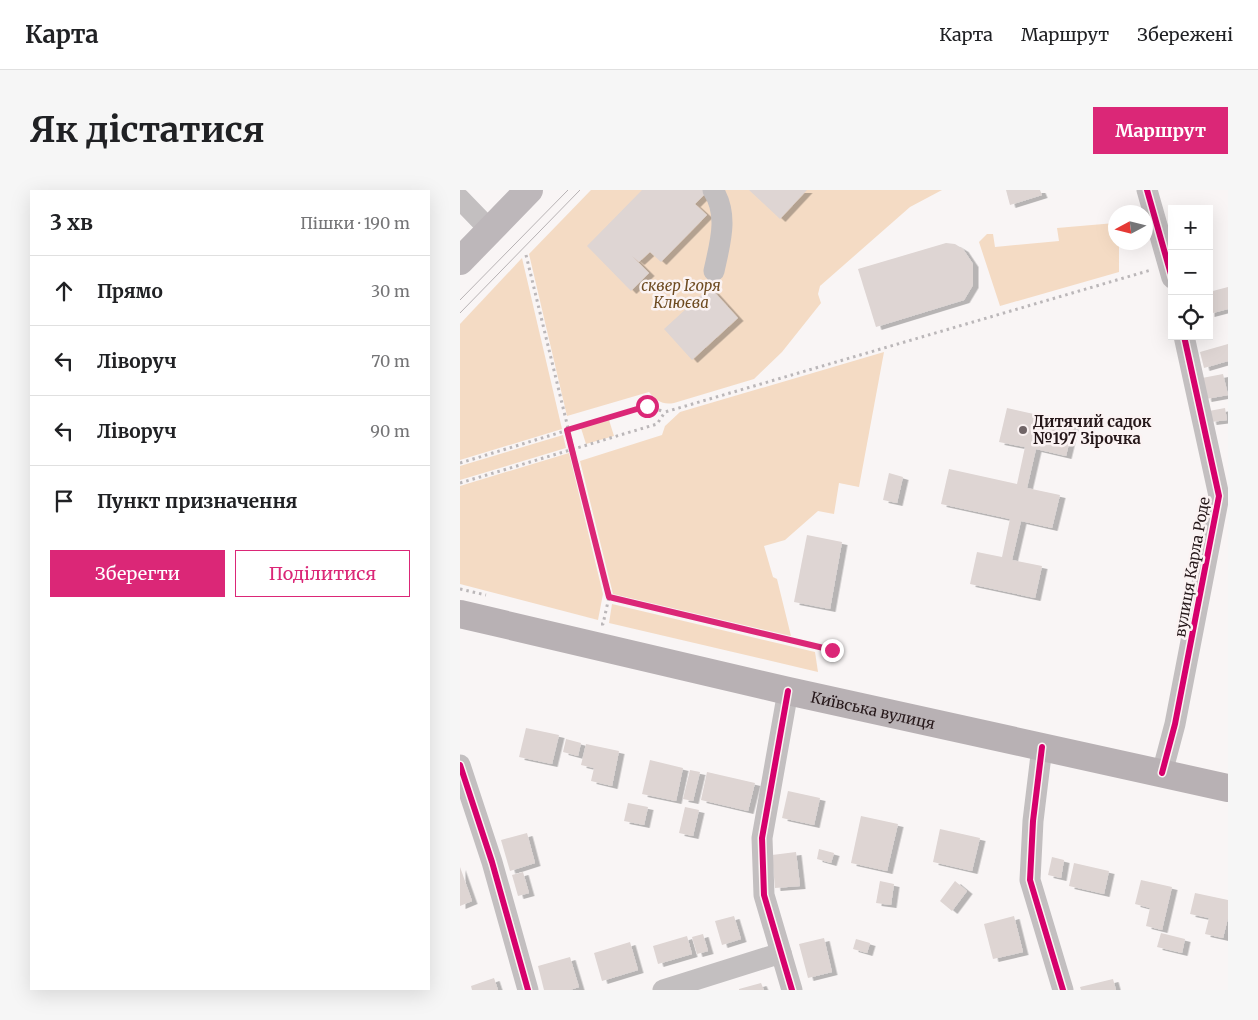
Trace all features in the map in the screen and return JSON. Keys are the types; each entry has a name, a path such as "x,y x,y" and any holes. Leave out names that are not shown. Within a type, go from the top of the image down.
{"highway":[{"name":"Київська вулиця","path":"460,614 788,690 1228,788"}],"main road":[{"path":"460,261 529,190"}],"street":[{"path":"713,190 720,202 723,232 714,271"},
{"path":"1148,190 1168,265"},
{"path":"460,199 490,230"},
{"name":"вулиця Карла Роде","path":"1162,773 1222,520 1219,496 1185,340"},
{"path":"788,690 762,838 764,895 792,990"},
{"path":"1042,747 1032,821 1030,880 1062,990"},
{"path":"460,765 492,862 528,990"},
{"path":"663,990 781,953"}],"path":[{"path":"526,255 609,597 603,624 594,622"},
{"path":"460,463 647,406 665,412 1168,273"},
{"path":"460,483 657,424 665,412"},
{"path":"460,589 489,596"},
{"path":"609,597 832,650"}],"green space":[{"name":"сквер Ігоря Клюєва","path":"591,190 942,190 910,207 820,286 818,294 821,303 782,352 754,379 674,403 660,402 649,392 567,416 529,254"},
{"path":"1108,224 1108,250 1119,250 1119,272 1000,306 979,242 987,234 993,234 995,247 1059,241 1057,228"},
{"path":"522,258 562,429 460,460 460,324"},
{"path":"884,352 859,487 839,483 834,514 818,511 785,540 764,546 773,577 777,579 791,636 613,594 580,461 662,435 665,426 680,412"},
{"path":"609,420 614,436 586,444 581,428"},
{"path":"563,435 566,448 460,480 460,466"},
{"path":"569,453 603,594 598,620 460,584 460,486"},
{"path":"612,604 815,652 818,672 609,623"}],"building":[{"path":"642,190 703,190 706,193 695,204 707,215 661,262 650,252 639,262 632,256 649,273 631,291 587,246"},
{"path":"749,190 807,190 780,219"},
{"path":"1006,190 1040,190 1042,195 1010,205"},
{"path":"946,243 955,244 963,249 973,264 973,285 964,300 876,327 858,269"},
{"path":"710,287 738,318 692,360 664,329"},
{"path":"1228,287 1228,309 1213,313 1213,291"},
{"path":"1228,344 1228,361 1204,368 1200,352"},
{"path":"1223,374 1228,395 1206,399 1202,378"},
{"path":"1007,408 1074,423 1066,456 1036,449 1027,488 1060,495 1052,528 1021,521 1012,560 1042,566 1035,598 970,584 977,552 1002,557 1010,519 941,504 949,469 1017,484 1025,447 999,442"},
{"path":"1225,408 1227,420 1211,422 1209,411"},
{"path":"889,473 903,477 897,503 883,500"},
{"path":"807,535 842,542 830,609 794,602"},
{"path":"526,728 559,735 552,764 519,757"},
{"path":"566,739 581,743 578,756 563,752"},
{"path":"586,744 619,751 612,786 591,781 594,768 581,765"},
{"path":"650,760 683,768 676,801 642,794"},
{"path":"690,770 700,772 693,801 683,799"},
{"path":"707,772 755,783 748,811 701,800"},
{"path":"788,791 820,798 814,825 782,818"},
{"path":"628,803 648,807 644,825 624,821"},
{"path":"685,807 699,810 693,836 679,833"},
{"path":"861,816 898,824 887,871 851,863"},
{"path":"940,829 980,838 972,871 933,862"},
{"path":"527,833 535,863 510,871 501,840"},
{"path":"819,849 834,853 831,863 817,859"},
{"path":"796,852 800,886 775,888 772,855"},
{"path":"1052,857 1064,860 1061,878 1048,875"},
{"path":"1074,863 1109,871 1104,894 1069,886"},
{"path":"460,867 472,901 460,906"},
{"path":"523,872 529,893 518,896 512,875"},
{"path":"1141,880 1172,887 1162,930 1146,926 1150,908 1135,904"},
{"path":"880,881 894,884 891,905 876,903"},
{"path":"955,881 967,891 952,911 940,901"},
{"path":"1195,893 1228,900 1228,918 1223,938 1205,934 1209,918 1190,914"},
{"path":"734,916 741,939 722,945 715,921"},
{"path":"1014,916 1023,952 993,959 984,924"},
{"path":"1161,933 1185,939 1182,953 1157,947"},
{"path":"703,934 708,951 697,954 692,937"},
{"path":"687,936 692,954 658,964 653,946"},
{"path":"824,938 832,972 808,978 799,944"},
{"path":"856,939 870,943 867,953 853,949"},
{"path":"630,942 638,970 602,981 594,953"},
{"path":"570,957 579,987 570,990 544,990 538,966"},
{"path":"494,978 498,990 472,990 471,986"},
{"path":"1113,979 1116,990 1081,990 1080,987"},
{"path":"761,983 764,990 739,990 739,989"}],"tram line":[{"path":"460,300 568,190"},
{"path":"460,313 580,190"}],"cycle path":[{"path":"1147,190 1168,264"},
{"path":"1162,773 1175,724 1219,496 1185,340"},
{"path":"788,691 762,838 764,895 792,990"},
{"path":"1042,747 1033,821 1030,880 1063,990"},
{"path":"460,765 492,862 528,990"}],"place":[{"name":"Дитячий садок №197 Зірочка","path":"1023,430"}],"route":[{"path":"647,406 567,430 609,597 832,650"}]}
